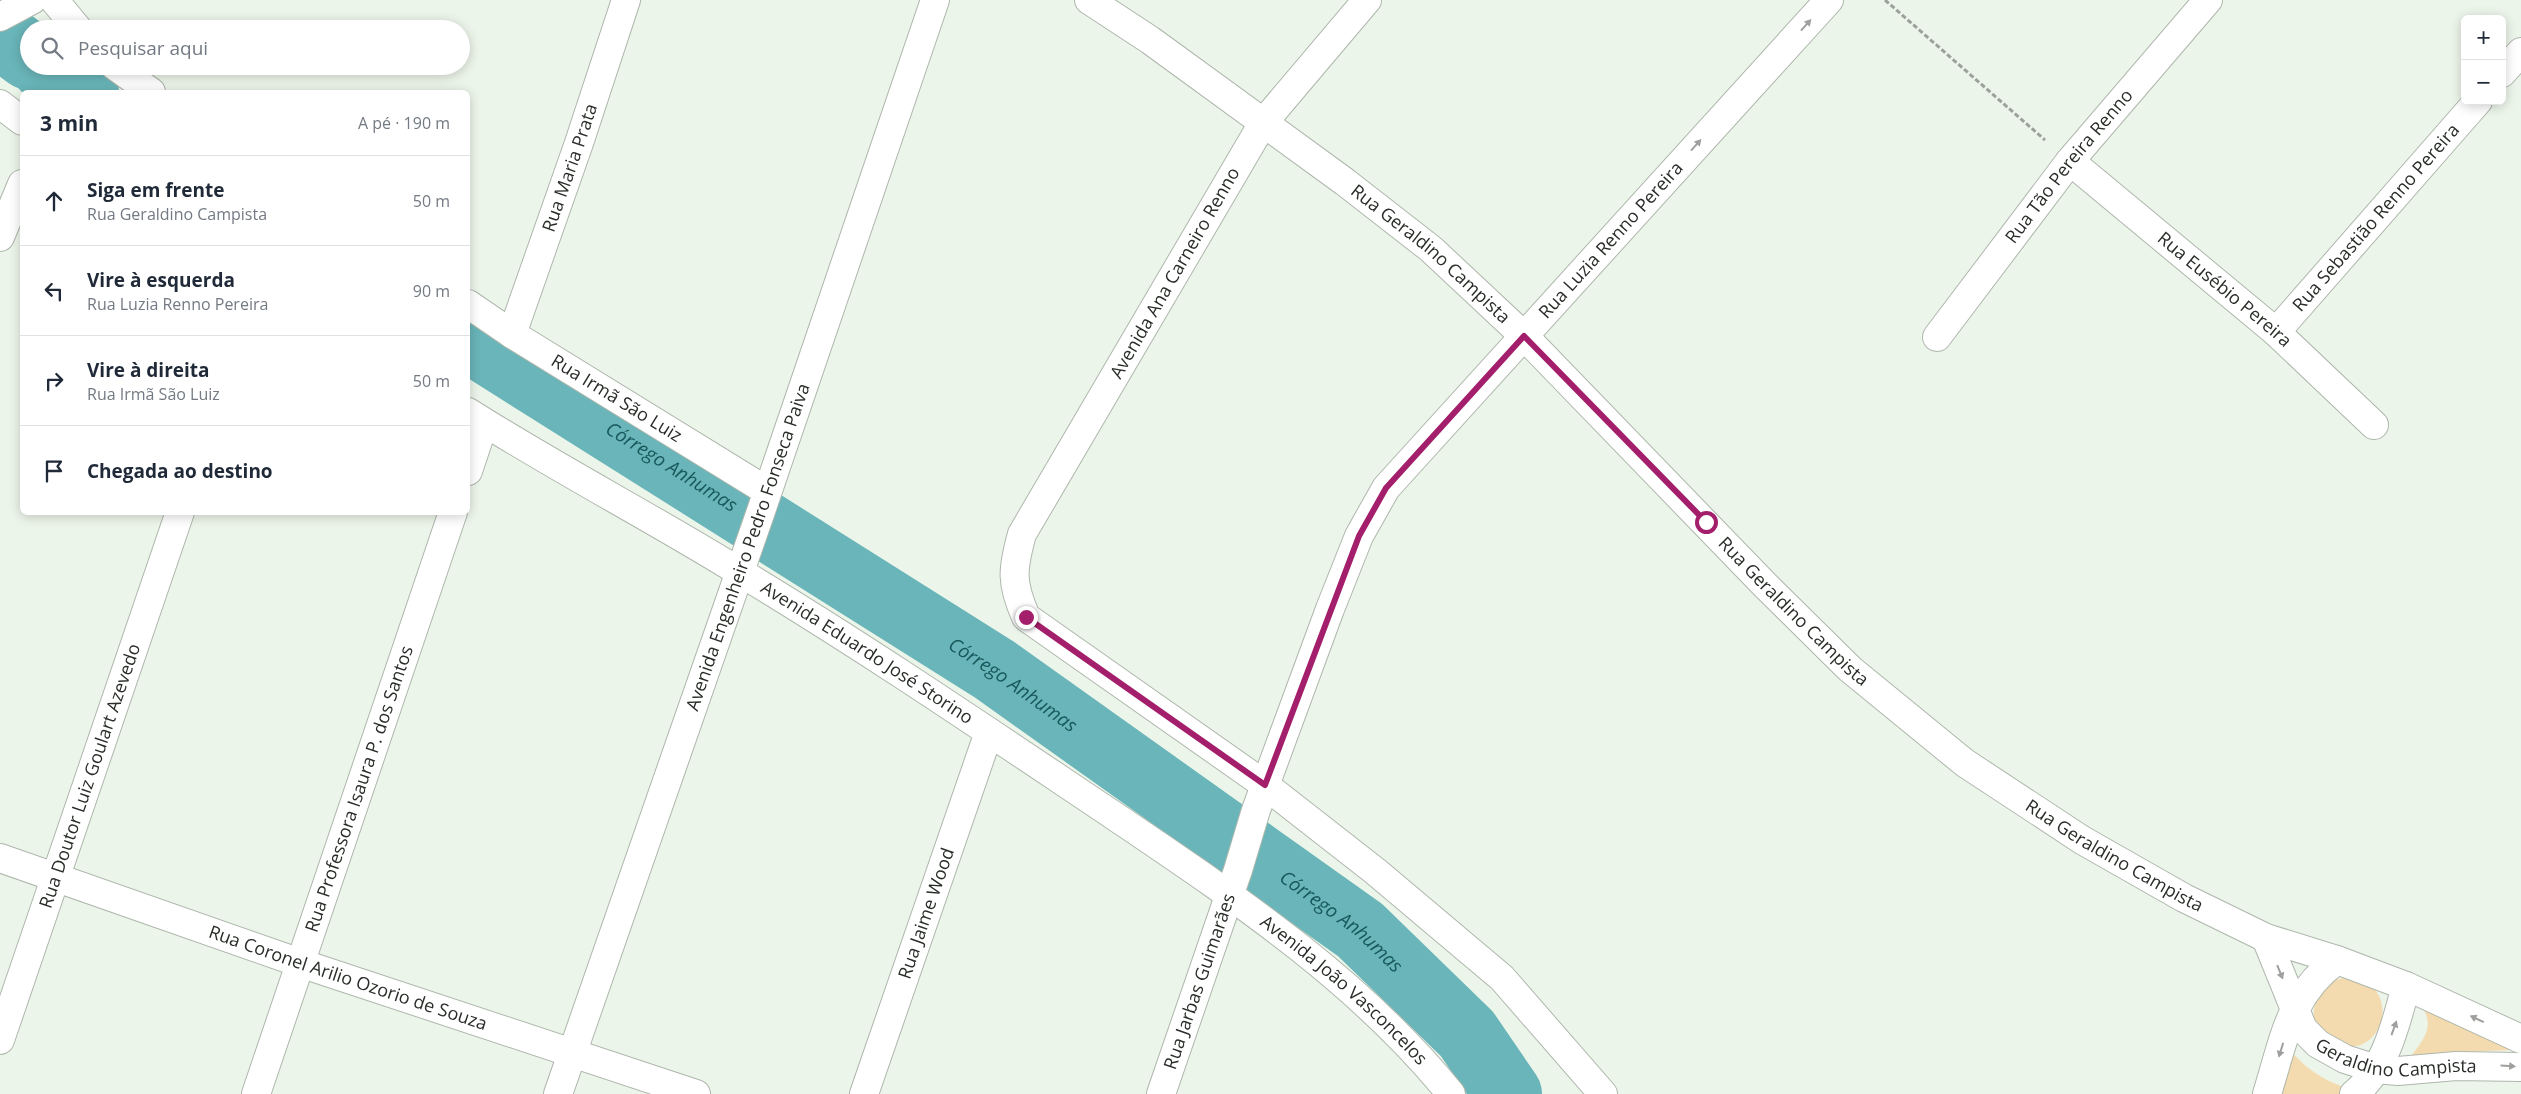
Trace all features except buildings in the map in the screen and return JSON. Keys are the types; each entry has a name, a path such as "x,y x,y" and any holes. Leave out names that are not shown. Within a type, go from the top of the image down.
{"street":[{"path":"54,0 71,20"},
{"name":"Rua Maria Prata","path":"512,334 579,143 626,0"},
{"name":"Avenida Engenheiro Pedro Fonseca Paiva","path":"558,1094 764,502 935,0"},
{"name":"Rua Geraldino Campista","path":"1089,0 1150,40 1345,182 1431,249 1524,336 1764,584 1850,669 1965,763 2082,840 2184,898 2266,938 2338,960 2406,986 2521,1040"},
{"name":"Avenida Ana Carneiro Renno","path":"1260,797 1026,617 1016,594 1014,564 1022,534 1263,123 1367,0"},
{"name":"Rua Luzia Renno Pereira","path":"1260,797 1359,536 1386,488 1828,0"},
{"name":"Rua Tão Pereira Renno","path":"1937,337 2070,161 2208,0"},
{"path":"2506,69 2521,52"},
{"path":"127,75 148,90"},
{"path":"0,104 20,119"},
{"name":"Rua Sebastião Renno Pereira","path":"2276,332 2475,105"},
{"name":"Rua Eusébio Pereira","path":"2070,161 2276,332 2374,425"},
{"path":"0,237 20,189"},
{"name":"Rua Irmã São Luiz","path":"470,305 764,502"},
{"path":"470,458 476,417"},
{"name":"Avenida Eduardo José Storino","path":"476,417 742,564 989,732 1234,882"},
{"name":"Rua Doutor Luiz Goulart Azevedo","path":"0,1040 179,515"},
{"name":"Rua Professora Isaura P. dos Santos","path":"256,1094 453,515"},
{"name":"Rua Jaime Wood","path":"864,1094 989,732"},
{"path":"1260,797 1375,871 1502,978 1603,1094"},
{"name":"Rua Jarbas Guimarães","path":"1160,1094 1234,882 1260,797"},
{"name":"Rua Coronel Arilio Ozorio de Souza","path":"0,858 300,962 696,1094"},
{"name":"Avenida João Vasconcelos","path":"1234,882 1339,978 1424,1061 1451,1094"},
{"path":"2266,938 2294,1007"},
{"path":"2267,1094 2294,1007 2313,980 2338,960"},
{"path":"2354,1094 2366,1084 2376,1069 2393,1032 2406,986"},
{"name":"Geraldino Campista","path":"2294,1007 2302,1029 2318,1044 2345,1059 2376,1069 2398,1071 2456,1066 2521,1067"}],"path":[{"path":"1885,0 2070,161"}],"shaded area":[{"path":"2355,977 2372,986 2378,994 2381,1002 2382,1019 2375,1034 2369,1040 2359,1046 2341,1046 2314,1023 2315,1002 2322,988 2327,984 2335,980"},
{"path":"2418,1002 2513,1050 2458,1052 2431,1059 2410,1057 2427,1031 2427,1017"},
{"path":"2284,1043 2299,1060 2325,1079 2356,1090 2344,1094 2273,1094"}],"waterway":[{"name":"Córrego Anhumas","path":"0,34 20,49"},
{"name":"Córrego Anhumas","path":"58,75 82,90"},
{"name":"Córrego Anhumas","path":"470,339 995,670 1360,930 1467,1034 1508,1094"}],"route":[{"path":"1026,617 1265,785 1359,536 1386,488 1524,336 1706,522"}]}
